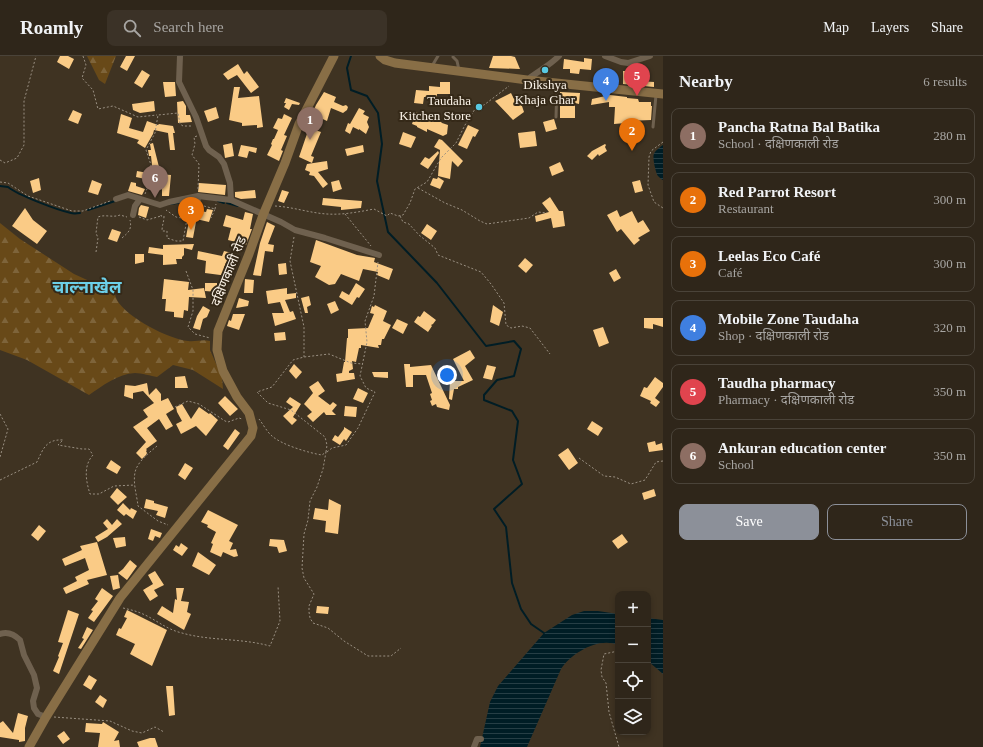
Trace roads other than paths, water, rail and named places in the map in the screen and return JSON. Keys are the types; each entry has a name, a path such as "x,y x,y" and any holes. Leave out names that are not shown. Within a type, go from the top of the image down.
{"main road":[{"name":"दक्षिणकाली रोड","path":"46,717 115,606 251,436 252,422 249,413 237,397 223,371 217,350 216,340 218,331 249,254 262,215 268,205 299,124 334,56"},
{"path":"380,56 385,60 396,63 459,72 659,94"},
{"path":"29,747 46,717"}],"street":[{"path":"180,56 178,82 196,117 206,146 219,157 227,172 230,183 230,200"},
{"path":"527,80 559,56"},
{"path":"605,56 628,63 650,56"},
{"path":"116,199 128,195 139,201 160,205 198,196 230,200 281,222 295,230 379,255"},
{"path":"197,208 198,196"},
{"path":"132,215 139,201"},
{"path":"0,634 4,632 11,634 20,640 24,655 34,675 37,688 33,701 34,708 38,714 46,717"},
{"path":"474,747 477,739 481,739"}],"lane":[{"path":"431,68 438,56"},
{"path":"458,56 457,61 459,72"},
{"path":"453,58 457,61"},
{"path":"556,118 558,84"},
{"path":"653,127 659,94"}],"water":[{"path":"663,145 663,180 657,175 654,165 654,156 655,152"},
{"path":"584,611 615,614 615,644 602,643 586,648 566,663 561,669 527,747 480,747 490,702 498,686 544,633 572,615"},
{"path":"651,618 663,620 663,674 651,664"}],"waterway":[{"path":"351,56 347,68 351,90 367,96 378,113 382,144 377,181 388,232 437,283 486,346 514,341 521,349 514,376 497,380 484,395 484,400 512,411 518,421 513,460 522,484 494,509 506,527 512,583 521,609 531,624 544,633"},
{"path":"0,186 8,187 29,198 57,209 72,213 80,213"},
{"path":"171,204 194,200"},
{"path":"88,210 115,201"},
{"path":"218,201 224,203"},
{"path":"227,203 238,206"}],"place":[{"name":"Dikshya Khaja Ghar","path":"545,70"},
{"name":"Taudha pharmacy","path":"637,96"},
{"name":"Mobile Zone Taudaha","path":"606,101"},
{"name":"Taudaha Kitchen Store","path":"479,107"},
{"name":"Pancha Ratna Bal Batika","path":"310,140"},
{"name":"Red Parrot Resort","path":"632,151"},
{"name":"Ankuran education center","path":"155,198"},
{"name":"Leelas Eco Café","path":"191,230"}],"district":[{"name":"चाल्नाखेल","path":"87,287"}]}
